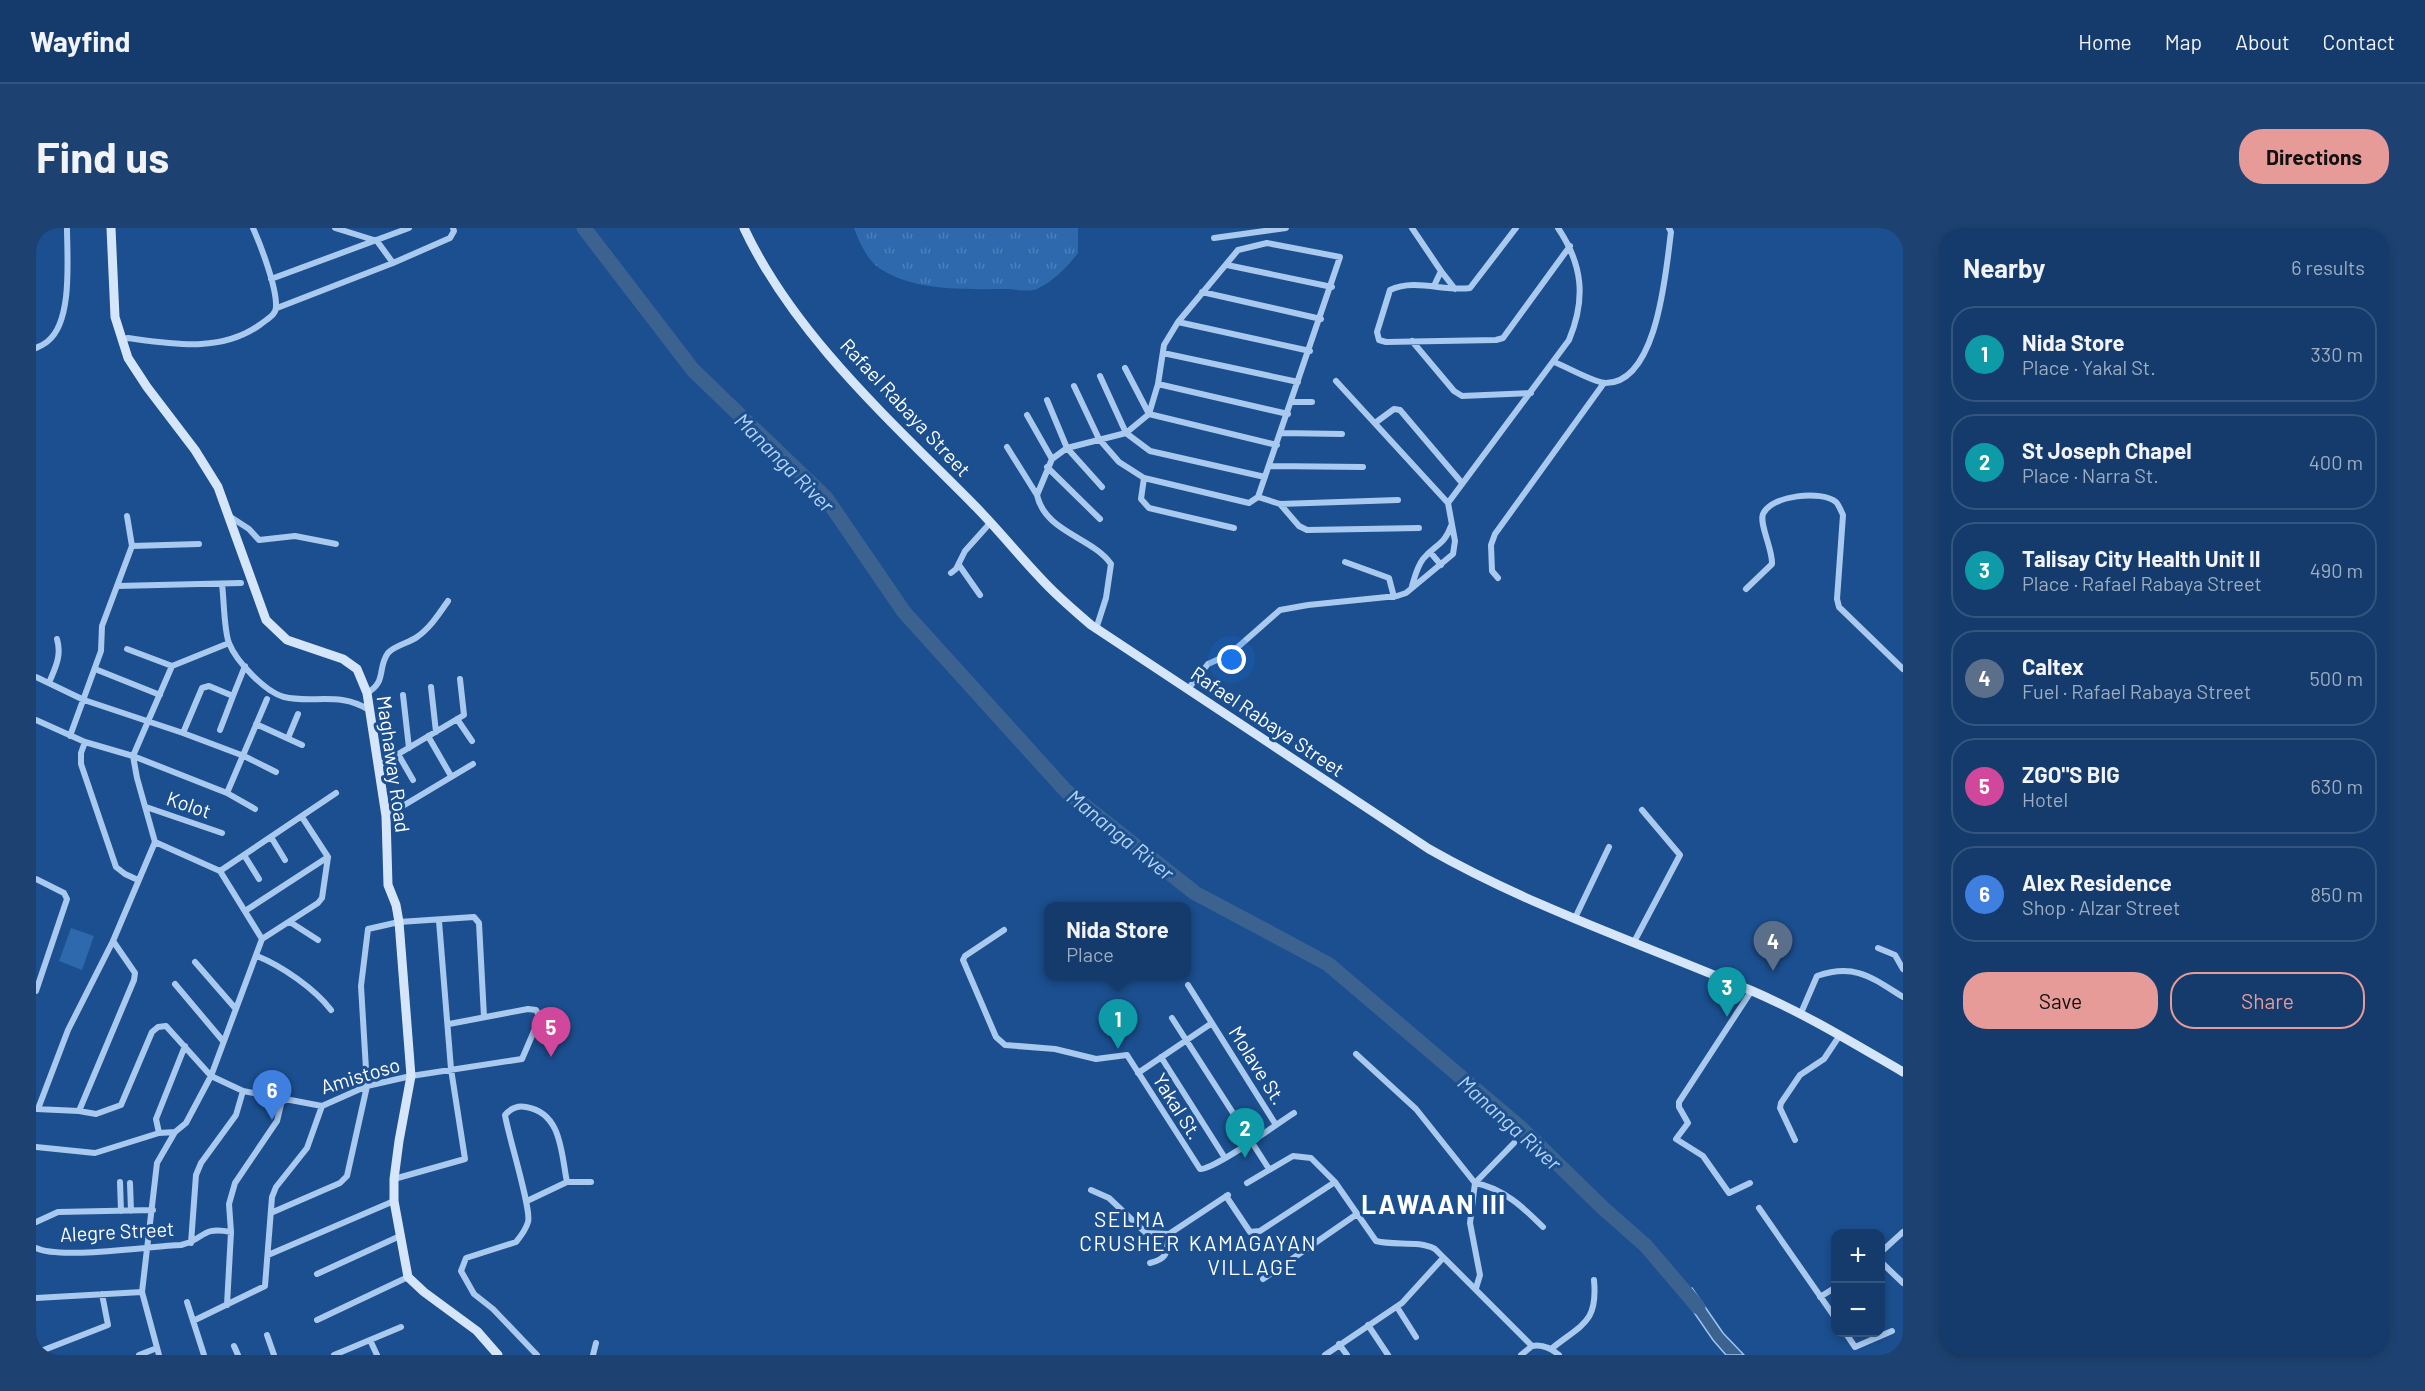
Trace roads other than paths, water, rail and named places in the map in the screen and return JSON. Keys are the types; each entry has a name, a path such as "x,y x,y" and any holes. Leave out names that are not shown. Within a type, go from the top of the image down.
{"main road":[{"name":"Maghaway Road","path":"111,228 115,317 128,358 218,487 266,620 287,640 343,658 357,669 367,693 386,816 388,885 396,905 399,922 411,1076 394,1179 394,1201 408,1276"},
{"name":"Rafael Rabaya Street","path":"744,228 753,248 781,291 864,394 991,522 1050,587 1096,629 1429,849 1507,891 1752,990 1801,1013 1903,1072"},
{"path":"408,1276 424,1292 477,1331 498,1355"}],"street":[{"path":"36,348 49,341 62,317 67,282 67,228"},
{"path":"335,228 377,241 393,263"},
{"path":"271,279 409,228"},
{"path":"121,340 128,338 202,345 234,338 253,330 273,315 277,308 450,238 454,231 453,228"},
{"path":"1214,238 1286,228"},
{"path":"1412,228 1455,289"},
{"path":"1516,228 1474,286 1455,289 1434,286 1397,286 1390,290 1377,332 1379,340 1496,340 1503,338 1570,246"},
{"path":"1448,503 1554,362 1569,340 1577,322 1579,270 1570,246 1558,228"},
{"path":"1554,362 1604,383 1621,380 1635,366 1656,327 1665,281 1671,232 1669,228"},
{"path":"255,229 271,279 277,308"},
{"path":"1037,495 1052,459 1067,448 1099,439 1126,433 1149,414 1158,384 1164,345 1178,322 1238,250 1267,243 1339,255 1341,260 1277,445 1258,497 1249,502 1144,478 1119,462 1099,439 1074,386"},
{"path":"1227,265 1332,287"},
{"path":"1434,286 1441,271"},
{"path":"1202,292 1321,319"},
{"path":"1178,322 1310,351"},
{"path":"1412,341 1463,400 1531,393"},
{"path":"1163,353 1298,382"},
{"path":"1125,368 1149,414 1277,445"},
{"path":"1100,376 1126,433 1150,451 1265,477"},
{"path":"1188,689 1208,664 1230,654 1280,610 1394,597 1406,593 1453,554 1455,541 1448,503 1336,381"},
{"path":"1498,578 1491,571 1491,545 1495,534 1604,383"},
{"path":"1158,384 1288,414"},
{"path":"1047,400 1067,448 1102,487"},
{"path":"1292,402 1312,402"},
{"path":"1375,423 1394,410 1400,410 1462,483"},
{"path":"1027,415 1052,459"},
{"path":"1281,434 1341,434"},
{"path":"1007,447 1037,495 1039,504 1045,513 1062,528 1106,557 1111,564 1106,598 1096,629"},
{"path":"1269,466 1363,467"},
{"path":"1047,467 1100,519"},
{"path":"1144,478 1141,499 1149,508 1234,528"},
{"path":"1746,589 1772,564 1773,555 1762,520 1763,512 1776,501 1788,498 1824,496 1837,502 1843,514 1837,599 1839,607 1903,669"},
{"path":"1258,497 1280,504 1398,500"},
{"path":"1280,504 1299,526 1306,530 1419,528"},
{"path":"226,514 249,529 259,540 295,536 336,544"},
{"path":"70,736 101,651 102,626 132,546 127,516"},
{"path":"951,573 959,565 965,551 991,522"},
{"path":"1412,587 1417,568 1427,555 1444,542 1452,525"},
{"path":"132,546 199,544"},
{"path":"1427,555 1441,565"},
{"path":"1345,562 1389,578 1394,597"},
{"path":"959,565 980,595"},
{"path":"117,586 241,583"},
{"path":"222,584 229,643 245,666 266,688 284,697 342,699 369,710"},
{"path":"367,693 376,688 381,679 385,659 390,651 416,638 435,619 448,601"},
{"path":"49,684 59,657 57,639"},
{"path":"127,649 172,666 229,643"},
{"path":"172,666 133,756 155,842 113,941 68,1030 37,1109 96,1114 121,1105 152,1032 158,1027 166,1026 211,1076"},
{"path":"220,730 245,666"},
{"path":"95,669 160,695"},
{"path":"36,677 84,700 183,733 244,756 276,772"},
{"path":"378,766 464,715 460,678"},
{"path":"183,733 202,688 209,686 233,696"},
{"path":"431,687 436,732"},
{"path":"403,695 409,748"},
{"path":"227,793 267,699"},
{"path":"288,738 298,714"},
{"path":"457,719 472,741"},
{"path":"36,720 85,742 133,756 227,793 255,809"},
{"path":"256,724 302,745"},
{"path":"428,736 451,776"},
{"path":"85,742 81,753 81,764 116,867 138,880"},
{"path":"398,754 413,780"},
{"path":"386,816 473,764"},
{"path":"220,871 336,793"},
{"name":"Kolot","path":"146,807 222,833"},
{"path":"1634,942 1680,855 1642,810"},
{"path":"139,1355 158,1352 142,1292 157,1163 160,1154 175,1132 186,1123 211,1076 262,939 322,898 328,857 303,817"},
{"path":"271,837 285,860"},
{"path":"155,842 220,871 262,939"},
{"path":"1575,918 1609,847"},
{"path":"244,855 258,879"},
{"path":"245,911 328,857"},
{"path":"36,879 64,893 67,899 36,990"},
{"path":"273,1212 340,1183 347,1176 367,1086 361,986 366,931 371,927 399,922 474,918 479,923 484,1017 449,1024"},
{"path":"394,1179 465,1159 451,1069 439,921"},
{"path":"290,922 318,940"},
{"name":"Yakal St.","path":"1004,930 965,956 963,960 996,1037 1005,1045 1055,1049 1096,1059 1127,1055 1196,1166 1205,1169 1225,1158"},
{"path":"79,1111 134,981 135,973 113,941"},
{"path":"1878,948 1895,955 1903,969"},
{"path":"257,956 276,964 322,997 331,1010"},
{"path":"195,962 235,1008"},
{"path":"1801,1013 1817,976 1834,970 1851,970 1878,981 1903,997"},
{"path":"175,984 223,1041"},
{"name":"Molave St.","path":"1188,985 1276,1125"},
{"path":"1750,1184 1729,1193 1702,1155 1676,1139 1688,1123 1678,1107 1679,1102 1752,990"},
{"name":"Amistoso","path":"211,1076 243,1091 322,1106 367,1086 451,1069 522,1059 540,1017 536,1010 528,1009 484,1017"},
{"path":"1172,1018 1269,1169"},
{"path":"1138,1073 1212,1023"},
{"path":"1795,1140 1780,1108 1781,1103 1800,1075 1822,1062 1840,1035"},
{"path":"159,1133 156,1119 185,1046"},
{"path":"1356,1054 1416,1108 1475,1183 1490,1188 1520,1204 1543,1227"},
{"path":"1161,1057 1225,1158 1294,1113"},
{"path":"190,1243 196,1176 201,1163 236,1115 243,1091"},
{"path":"227,1305 231,1232 229,1204 235,1183 277,1121 282,1100"},
{"path":"193,1321 265,1286 273,1212 272,1197 276,1186 303,1154 322,1106"},
{"path":"537,1355 493,1309 474,1294 461,1271 466,1258 516,1242 529,1220 527,1201 507,1130 506,1115 510,1109 522,1106 535,1108 547,1116 557,1129 567,1182"},
{"path":"36,1147 87,1154 159,1133 175,1132"},
{"path":"1476,1288 1479,1267 1470,1223 1475,1183 1514,1143"},
{"path":"1247,1183 1293,1156 1305,1156 1318,1163 1335,1182 1376,1241 1390,1245 1426,1244 1435,1249 1532,1346"},
{"path":"120,1182 121,1211"},
{"path":"527,1201 567,1182 591,1182"},
{"path":"1091,1190 1109,1198 1146,1233 1169,1233 1227,1195 1250,1232 1260,1231 1335,1182"},
{"path":"130,1183 131,1210"},
{"path":"268,1255 394,1201"},
{"path":"1759,1208 1831,1312"},
{"path":"36,1222 58,1212 153,1210"},
{"path":"1263,1279 1357,1214"},
{"name":"Alegre Street","path":"36,1248 48,1252 99,1252 190,1243 208,1231 231,1232"},
{"path":"1885,1249 1903,1232"},
{"path":"1150,1263 1161,1260 1166,1255 1169,1233"},
{"path":"317,1274 400,1236"},
{"path":"1325,1355 1396,1307 1443,1258"},
{"path":"1885,1266 1903,1284"},
{"path":"317,1320 408,1276"},
{"path":"1551,1349 1591,1317 1596,1301 1594,1280"},
{"path":"1820,1298 1831,1290"},
{"path":"36,1298 142,1292"},
{"path":"36,1353 108,1325 102,1294"},
{"path":"187,1302 204,1355"},
{"path":"1396,1307 1416,1337"},
{"path":"1368,1325 1388,1355"},
{"path":"337,1354 401,1327"},
{"path":"1885,1333 1892,1330"},
{"path":"267,1335 274,1355"},
{"path":"1848,1337 1855,1347 1877,1337"},
{"path":"370,1340 377,1355"},
{"path":"593,1355 596,1343"},
{"path":"1339,1344 1347,1355"},
{"path":"234,1346 238,1355"},
{"path":"1521,1355 1532,1346 1542,1346 1559,1355"}],"waterway":[{"name":"Mananga River","path":"584,228 693,370 826,498 904,612 1066,791 1195,893 1328,964 1522,1129 1603,1208 1646,1246 1698,1307"}],"place":[{"name":"Caltex","path":"1773,971"},
{"name":"Talisay City Health Unit II","path":"1727,1017"},
{"name":"Nida Store","path":"1118,1049"},
{"name":"ZGO\"S BIG","path":"551,1057"},
{"name":"Alex Residence","path":"272,1120"},
{"name":"St Joseph Chapel","path":"1245,1158"}],"district":[{"name":"LAWAAN III","path":"1434,1203"},
{"name":"SELMA CRUSHER","path":"1130,1230"},
{"name":"KAMAGAYAN VILLAGE","path":"1253,1254"}]}
